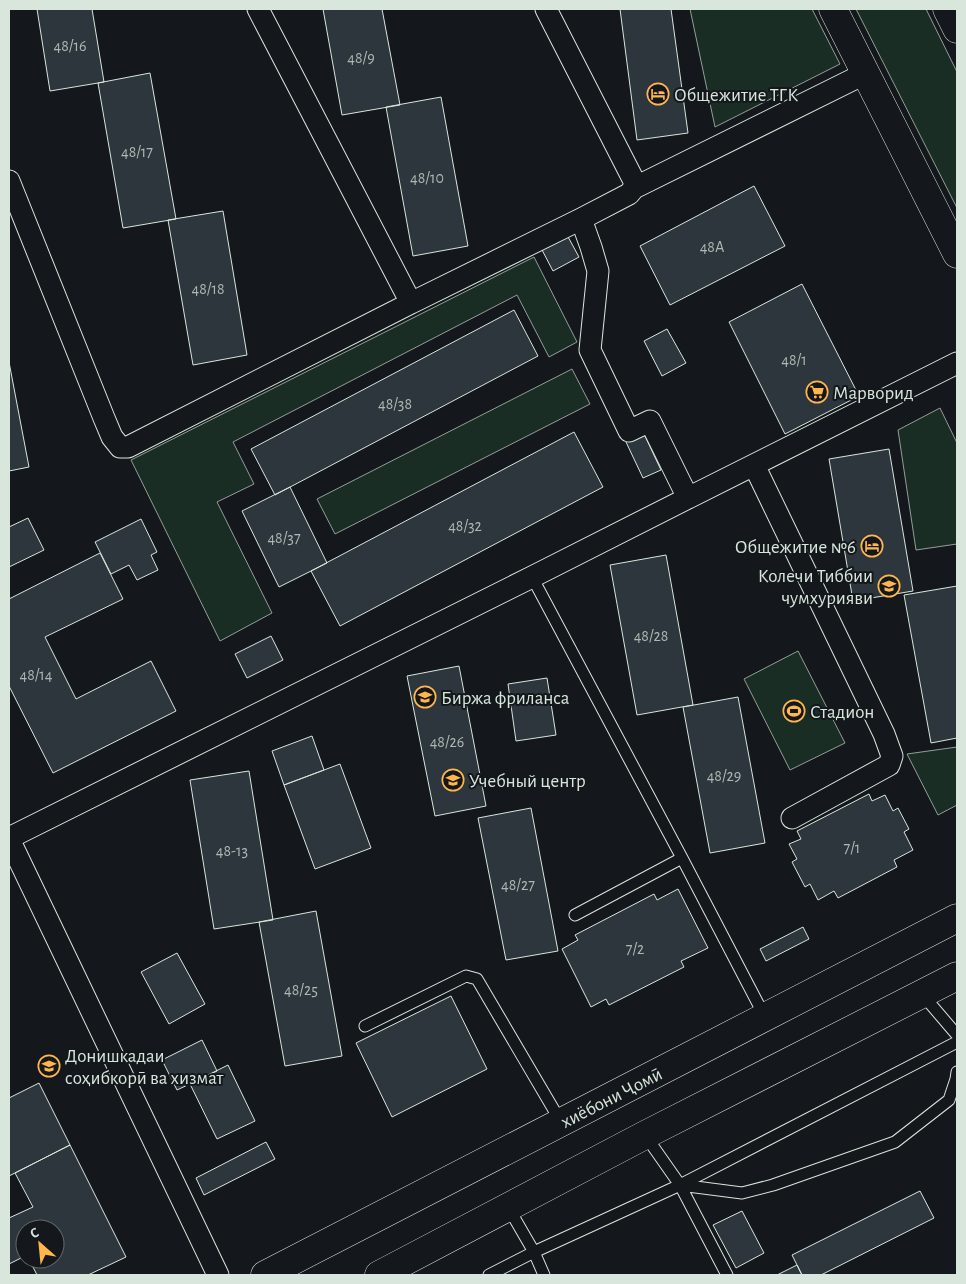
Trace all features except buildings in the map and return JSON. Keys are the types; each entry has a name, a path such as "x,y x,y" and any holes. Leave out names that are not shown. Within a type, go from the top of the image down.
{"main road":[{"path":"833,9 957,254"},
{"path":"947,9 957,29"},
{"name":"хиёбони Ҷомӣ","path":"265,1275 957,918"},
{"path":"379,1275 645,1135 957,976"}],"street":[{"path":"258,9 411,303"},
{"path":"546,9 634,181 634,188"},
{"path":"9,181 112,437 120,447 128,447 581,219 630,194 634,188 866,72"},
{"path":"581,219 598,271 590,350 629,431 650,421 688,498"},
{"path":"218,1275 9,838 957,363"},
{"path":"754,465 884,734 892,756 889,765 792,818"}],"lane":[{"path":"532,577 765,1017"},
{"path":"575,915 682,858"},
{"path":"365,1026 466,976 477,979 561,1122"},
{"path":"922,994 957,1035"},
{"path":"489,1275 534,1252 680,1185 957,1042"},
{"path":"680,1185 742,1193 774,1185 895,1142 949,1100 957,1072"},
{"path":"645,1135 680,1185 726,1275"},
{"path":"508,1207 534,1252 544,1275"}],"green space":[{"path":"690,9 812,9 840,64 715,127"},
{"path":"856,9 926,9 957,72 957,208"},
{"path":"534,257 577,342 549,357 517,295 233,442 254,484 217,502 272,613 220,641 131,460"},
{"path":"572,369 590,404 335,534 317,499"},
{"path":"940,408 957,443 957,544 916,550 898,430"},
{"name":"Стадион","path":"798,651 845,743 790,770 744,679"},
{"path":"957,747 957,805 938,815 907,754"}],"place":[{"name":"Общежитие ТГК","path":"658,94"},
{"name":"Марворид","path":"817,392"},
{"name":"Общежитие №6","path":"872,546"},
{"name":"Колечи Тиббии чумхурияви","path":"889,586"},
{"name":"Биржа фриланса","path":"425,697"},
{"name":"Стадион","path":"794,711"},
{"name":"Учебный центр","path":"453,780"},
{"name":"Донишкадаи соҳибкорӣ ва хизмат","path":"49,1066"}]}
